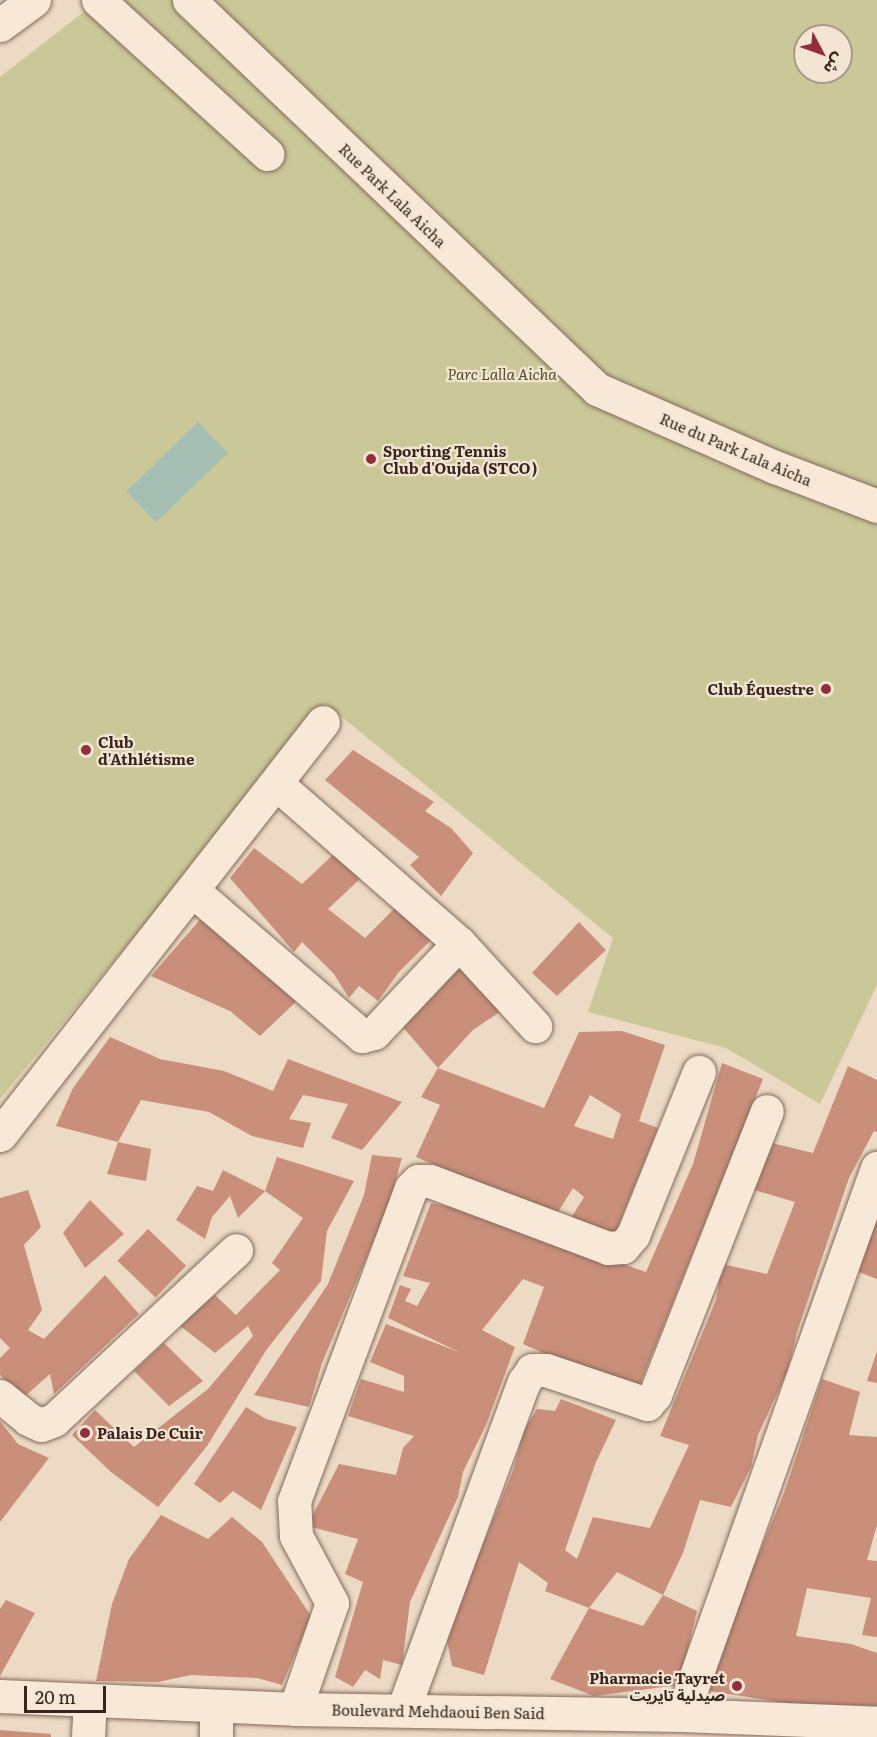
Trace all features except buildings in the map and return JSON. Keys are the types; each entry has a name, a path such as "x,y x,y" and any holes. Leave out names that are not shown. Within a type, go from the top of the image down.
{"street":[{"path":"0,26 34,0"},
{"path":"98,0 267,154"},
{"name":"Rue Park Lala Aicha","path":"189,0 597,389"},
{"name":"Rue du Park Lala Aicha","path":"597,389 775,467 877,506"},
{"path":"0,1135 277,784 323,722"},
{"path":"277,784 459,942 535,1026"},
{"path":"192,891 362,1036 375,1033 459,942"},
{"path":"295,1709 332,1603 296,1536 294,1501 411,1188 418,1180 430,1181 608,1248 623,1247 633,1235 699,1072"},
{"path":"403,1710 524,1382 532,1370 546,1370 647,1404 655,1395 767,1111"},
{"path":"682,1715 877,1168"},
{"path":"0,1396 41,1425 54,1420 236,1250"},
{"name":"Boulevard Mehdaoui Ben Said","path":"0,1696 90,1701 216,1722 295,1709 682,1715 877,1723"},
{"path":"88,1737 90,1701"}],"green space":[{"name":"Parc Lalla Aicha","path":"99,0 877,0 877,985 820,1104 726,1048 588,1012 613,938 326,704 0,1099 0,77"}],"shaded area":[{"path":"198,422 228,453 156,522 126,491"}],"place":[{"name":"Sporting Tennis Club d'Oujda (STCO)","path":"371,459"},
{"name":"Club Équestre","path":"826,689"},
{"name":"Club d'Athlétisme","path":"86,750"},
{"name":"Palais De Cuir","path":"85,1433"},
{"name":"Pharmacie Tayret صيدلية تايريت","path":"737,1686"}]}
